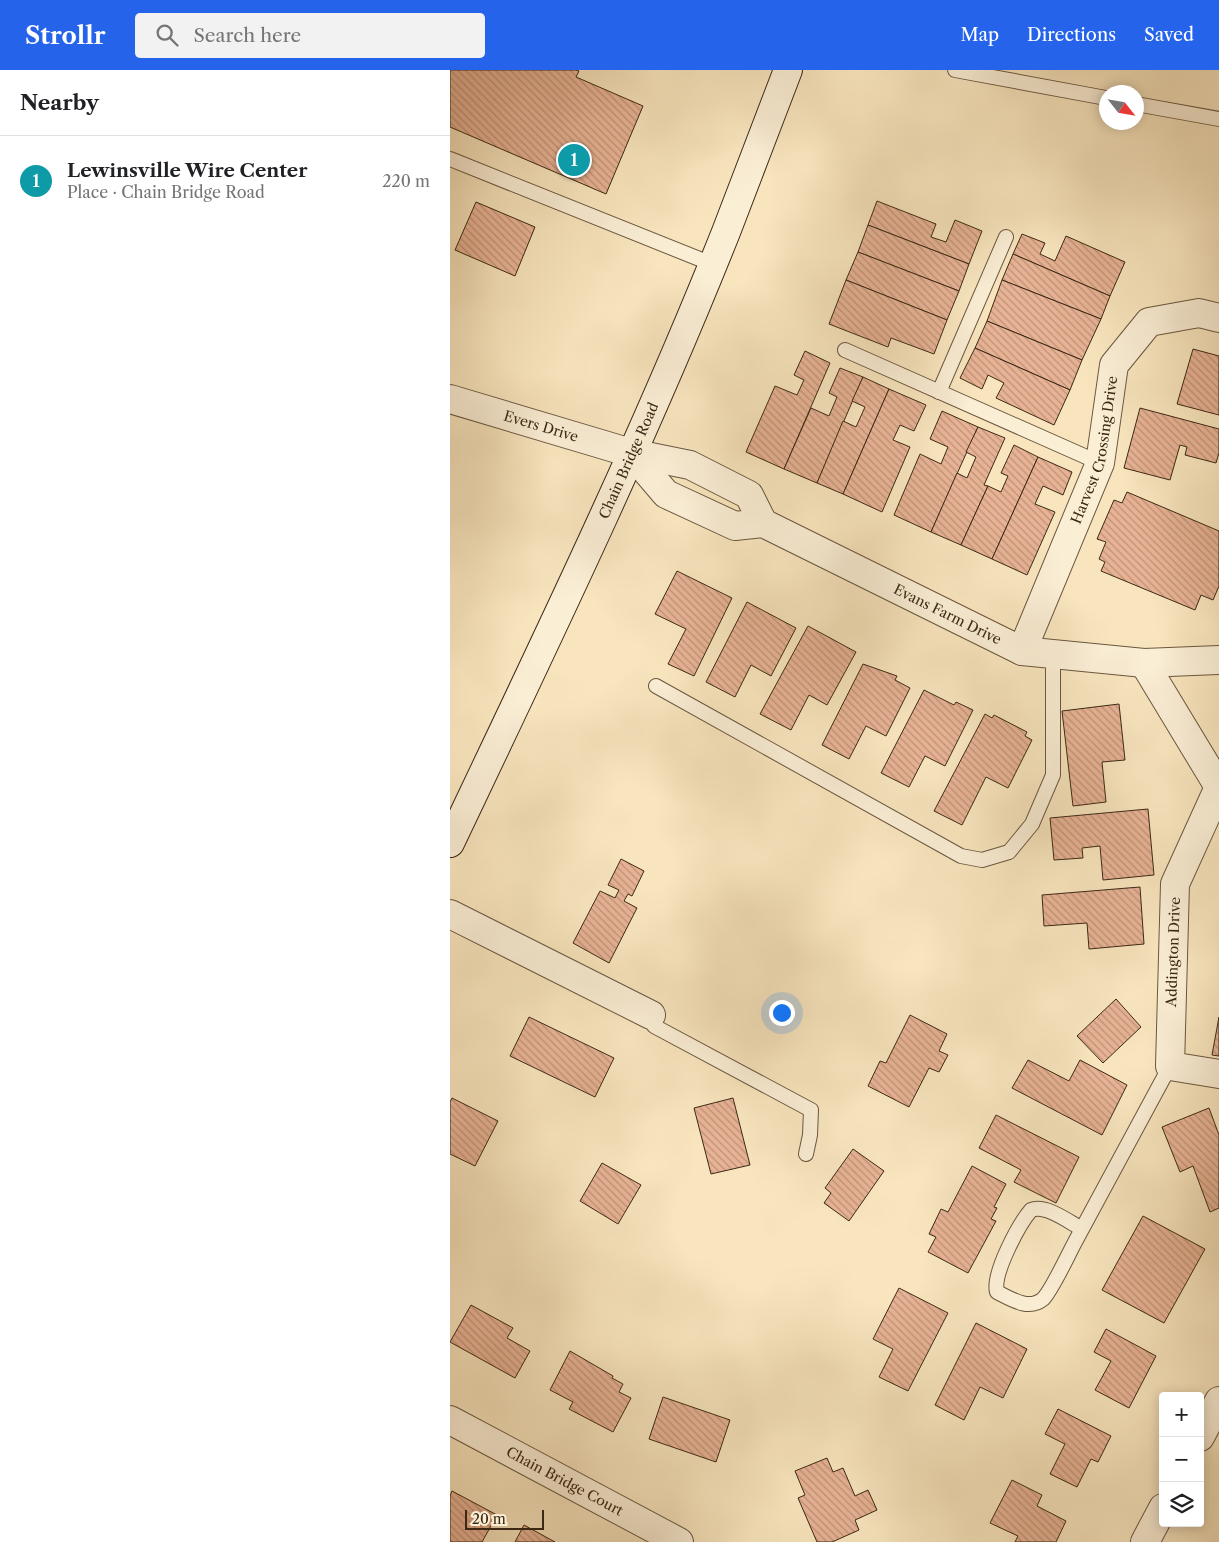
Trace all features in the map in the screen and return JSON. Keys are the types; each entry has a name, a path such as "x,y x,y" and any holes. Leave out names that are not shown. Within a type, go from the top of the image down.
{"street":[{"name":"Chain Bridge Road","path":"450,843 550,632 631,453 712,264 788,70"},
{"name":"Harvest Crossing Drive","path":"1022,651 1100,463 1114,365 1149,322 1199,313 1219,318"},
{"name":"Evers Drive","path":"450,399 631,453"},
{"path":"631,453 690,465 749,495 763,523 735,526 666,494 631,453"},
{"name":"Evans Farm Drive","path":"763,523 1022,651 1144,663 1219,660"},
{"path":"1144,663 1219,787"},
{"name":"Addington Drive","path":"1170,1066 1175,884 1219,787"},
{"path":"450,914 650,1015"},
{"path":"1170,1066 1219,1074"},
{"path":"1204,1429 1219,1401"},
{"name":"Chain Bridge Court","path":"450,1420 679,1542"},
{"path":"1144,1542 1159,1515"}],"lane":[{"path":"954,70 1099,97"},
{"path":"1144,105 1219,119"},
{"path":"450,159 712,264"},
{"path":"939,392 1006,237"},
{"path":"846,350 1100,463"},
{"path":"656,686 960,856 982,860 1009,852 1015,845 1032,824 1053,775 1053,654"},
{"path":"650,1015 654,1026 812,1110 810,1136 806,1154"},
{"path":"1082,1229 1037,1207 1031,1210 999,1271 996,1284 997,1292 1025,1305 1032,1304 1043,1298 1082,1229 1170,1066"}],"building":[{"path":"450,70 576,70 579,71 576,77 643,106 606,194 450,127"},
{"path":"877,201 936,224 931,237 946,242 955,220 982,231 969,264 868,225"},
{"path":"476,202 535,227 515,276 455,250"},
{"path":"868,225 969,264 959,291 858,252"},
{"path":"1022,234 1045,243 1040,254 1055,261 1066,236 1125,262 1110,296 1013,254"},
{"path":"858,252 959,291 947,320 846,280"},
{"path":"1013,254 1110,296 1101,319 1002,280"},
{"path":"846,280 947,320 934,354 891,338 888,347 829,324"},
{"path":"1002,280 1101,319 1082,360 987,321"},
{"path":"987,321 1082,360 1070,390 975,348"},
{"path":"975,348 1070,390 1054,425 996,398 1004,383 988,375 982,389 960,378"},
{"path":"1193,349 1219,356 1219,415 1177,404"},
{"path":"805,351 830,363 784,469 746,452 775,386 797,395 804,380 794,375"},
{"path":"840,368 863,377 817,483 784,469 811,408 829,416 837,397 829,393"},
{"path":"863,377 889,389 843,494 817,483 843,421 856,427 865,407 852,401"},
{"path":"889,389 926,405 914,431 900,425 893,440 910,447 882,512 843,494"},
{"path":"1140,408 1219,429 1219,453 1216,463 1185,455 1187,447 1180,445 1170,480 1124,468"},
{"path":"942,411 978,427 931,532 894,515 920,454 941,464 948,447 930,439"},
{"path":"978,427 1005,438 984,485 988,486 961,545 931,532 957,473 967,478 976,457 966,452"},
{"path":"1014,445 1038,457 992,559 961,545 988,486 1001,492 1008,476 1001,473"},
{"path":"1038,457 1072,472 1063,495 1043,486 1035,504 1055,512 1027,575 992,559"},
{"path":"1127,492 1219,531 1219,586 1213,600 1201,595 1195,610 1101,571 1105,562 1099,559 1106,542 1097,539 1114,500 1122,503"},
{"path":"677,571 732,598 694,676 668,664 686,629 655,614"},
{"path":"747,602 796,628 771,676 751,665 735,697 706,682"},
{"path":"808,626 856,652 827,705 809,695 791,730 760,714"},
{"path":"863,664 897,676 895,680 910,688 886,736 866,726 849,759 822,745"},
{"path":"924,690 954,705 956,702 973,710 945,766 925,756 909,787 881,773"},
{"path":"1119,704 1125,760 1102,762 1106,802 1073,806 1062,711"},
{"path":"985,714 992,718 994,715 1027,732 1025,736 1032,740 1008,788 986,777 962,825 934,811"},
{"path":"1148,809 1154,875 1103,880 1100,846 1082,848 1083,858 1054,860 1050,818"},
{"path":"621,859 644,871 632,896 628,894 624,901 637,908 609,963 573,943 600,891 615,898 619,890 608,885"},
{"path":"1140,887 1144,944 1089,949 1087,923 1044,926 1042,895"},
{"path":"1116,999 1141,1027 1103,1063 1077,1036"},
{"path":"910,1015 947,1034 939,1051 948,1055 939,1072 929,1068 909,1107 868,1086 880,1061 886,1063"},
{"path":"529,1017 614,1058 595,1097 510,1056"},
{"path":"1219,1017 1219,1056 1212,1055"},
{"path":"1028,1060 1069,1081 1080,1060 1127,1085 1102,1135 1012,1088"},
{"path":"452,1098 498,1121 475,1166 450,1154 450,1102"},
{"path":"733,1098 750,1165 711,1174 694,1108"},
{"path":"1209,1108 1219,1135 1219,1208 1210,1212 1193,1166 1180,1172 1162,1127"},
{"path":"996,1115 1079,1157 1056,1203 1014,1182 1021,1170 979,1148"},
{"path":"853,1149 884,1171 849,1221 824,1203 831,1193 825,1188"},
{"path":"602,1163 641,1185 618,1224 580,1201"},
{"path":"972,1166 1006,1184 994,1207 997,1208 991,1219 996,1221 968,1273 928,1252 936,1237 929,1234 941,1209 948,1212"},
{"path":"1143,1216 1205,1249 1164,1323 1102,1290"},
{"path":"899,1288 948,1313 908,1391 879,1377 893,1349 873,1339"},
{"path":"471,1305 513,1328 507,1338 530,1351 515,1378 450,1342"},
{"path":"976,1323 1027,1349 1003,1398 980,1387 964,1420 935,1405"},
{"path":"1106,1329 1156,1356 1129,1408 1095,1390 1111,1361 1094,1352"},
{"path":"570,1351 613,1376 612,1378 623,1384 619,1392 631,1398 613,1432 569,1409 573,1402 550,1390"},
{"path":"663,1397 730,1420 716,1462 649,1439"},
{"path":"1058,1409 1111,1436 1098,1462 1091,1459 1077,1487 1050,1474 1065,1444 1045,1434"},
{"path":"827,1458 833,1472 843,1468 855,1496 868,1490 877,1510 855,1520 859,1530 832,1542 817,1542 798,1498 805,1495 795,1471"},
{"path":"1012,1480 1042,1495 1037,1506 1066,1521 1056,1542 1015,1542 1018,1536 990,1523"},
{"path":"452,1491 497,1515 482,1542 450,1542 450,1496"},
{"path":"524,1525 555,1542 515,1542"}],"place":[{"name":"Lewinsville Wire Center","path":"574,160"}]}
